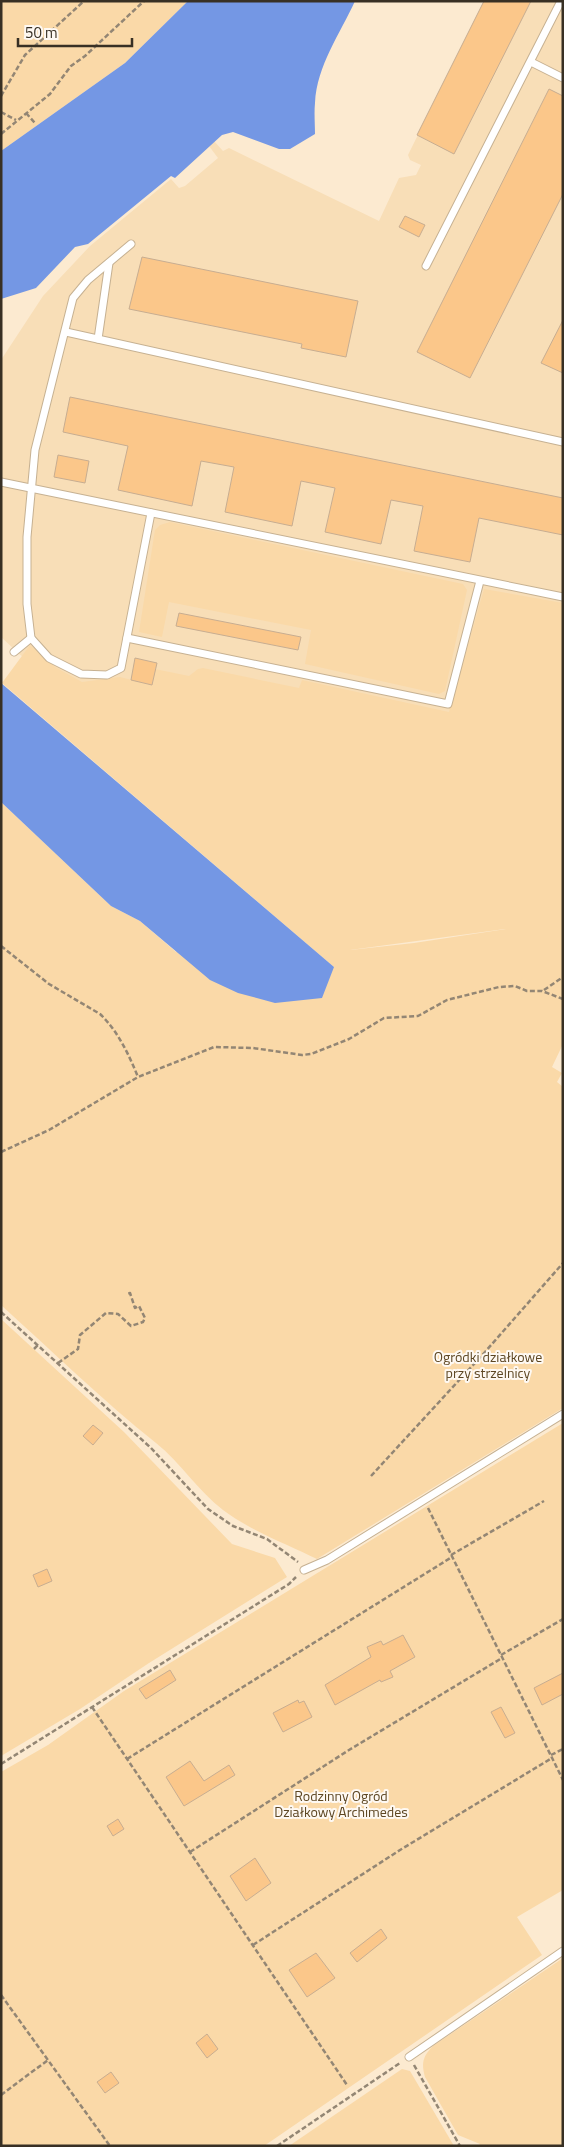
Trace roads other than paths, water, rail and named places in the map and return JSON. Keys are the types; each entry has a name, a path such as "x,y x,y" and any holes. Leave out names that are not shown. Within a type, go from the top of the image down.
{"lane":[{"path":"426,266 561,1"},
{"path":"531,62 563,78"},
{"path":"131,244 88,280 73,298 35,450 27,537 27,604 31,638 49,658 81,674 107,675 121,668 151,513"},
{"path":"98,340 109,263"},
{"path":"66,332 563,442"},
{"path":"1,482 563,597"},
{"path":"126,638 448,704 480,581"},
{"path":"14,652 31,638"},
{"path":"304,1570 327,1560 563,1414"},
{"path":"409,2057 563,1951"}],"water":[{"path":"188,1 355,1 330,50 320,76 315,103 315,134 290,149 279,149 233,132 222,135 175,178 171,176 88,244 75,247 36,288 1,299 1,151 125,63"},
{"path":"1,683 334,967 322,998 275,1003 238,993 210,980 140,921 111,906 1,802"}],"park label":[{"name":"Ogródki działkowe przy strzelnicy","path":"488,1365"},
{"name":"Rodzinny Ogród Działkowy Archimedes","path":"341,1804"}]}
